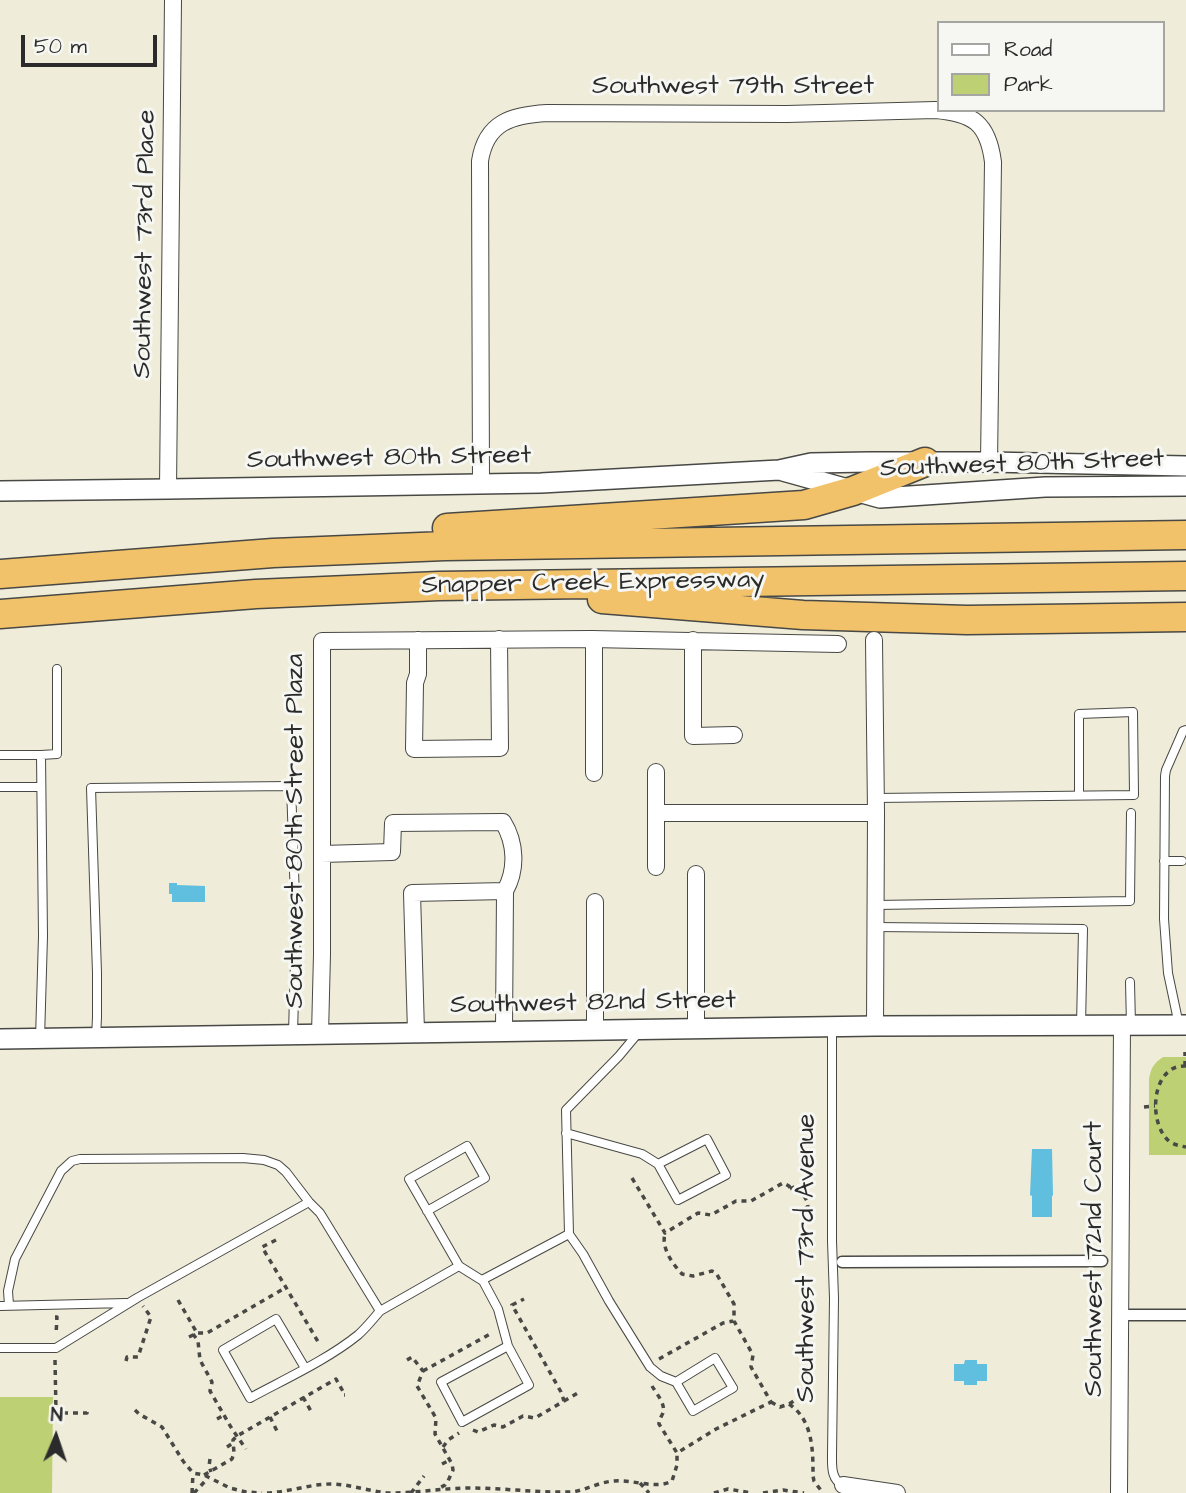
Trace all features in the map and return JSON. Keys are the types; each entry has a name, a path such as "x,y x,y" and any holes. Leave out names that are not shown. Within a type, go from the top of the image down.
{"highway":[{"path":"308,551 346,534 782,507 819,502 925,462"},
{"name":"Snapper Creek Expressway","path":"0,574 308,551 537,544 1186,535"},
{"name":"Snapper Creek Expressway","path":"0,614 242,595 439,586 1186,576"},
{"path":"439,586 803,615 967,621 1186,617"}],"street":[{"name":"Southwest 73rd Place","path":"168,489 173,0"},
{"name":"Southwest 79th Street","path":"481,484 480,161 485,140 494,128 513,118 547,113 787,114 937,110"},
{"name":"Southwest 79th Street","path":"949,112 974,120 979,125 987,136 993,162 989,462"},
{"name":"Southwest 80th Street","path":"0,491 553,482 779,470 811,463 989,462 1186,466"},
{"name":"Southwest 80th Street","path":"779,470 871,497 888,498 1045,487 1186,486"},
{"path":"418,640 414,749 500,748 499,639"},
{"name":"Southwest 80th Street Plaza","path":"320,1034 322,641 594,639 838,644"},
{"path":"594,639 594,773"},
{"path":"693,640 693,736 734,736"},
{"path":"874,640 875,1026"},
{"path":"656,772 656,867"},
{"path":"657,813 876,805"},
{"path":"322,854 393,852 393,823 503,822 508,831 513,857 512,876 505,891 504,1031"},
{"path":"696,874 696,1029"},
{"path":"416,1032 412,893 505,891"},
{"path":"595,902 596,1030"},
{"name":"Southwest 82nd Street","path":"0,1039 875,1026 1183,1025"},
{"name":"Southwest 72nd Court","path":"1119,1493 1126,1026"},
{"path":"842,1262 1102,1261"},
{"path":"1120,1315 1186,1315"},
{"path":"843,1485 897,1493"}],"lane":[{"path":"0,755 58,754 57,669"},
{"path":"876,805 1134,795 1133,712 1079,714 1079,796"},
{"path":"1183,1025 1168,973 1164,861 1165,776 1169,762 1185,732"},
{"path":"40,1039 41,755"},
{"path":"96,1038 97,973 91,788 290,786 296,927 293,1034"},
{"path":"0,788 41,788"},
{"path":"876,905 1130,901 1130,813"},
{"path":"1164,861 1182,861"},
{"path":"875,927 1083,929 1081,1026"},
{"path":"1126,1026 1130,982"},
{"name":"Southwest 73rd Avenue","path":"832,1027 832,1464 835,1478 843,1485"},
{"path":"640,1030 619,1056 566,1110 569,1234 650,1367 676,1382 694,1411 733,1388 715,1358 676,1382"},
{"path":"566,1133 642,1154 658,1164 678,1200 726,1175 707,1139 658,1164"},
{"path":"427,1211 485,1178 467,1146 409,1179 427,1211 459,1266 482,1280 498,1309 508,1346 529,1385 462,1422 441,1382 508,1346"},
{"path":"130,1303 4,1306 15,1259 61,1171 72,1161 243,1158 264,1160 278,1165 320,1213 380,1311"},
{"path":"0,1348 56,1348 309,1202"},
{"path":"482,1280 569,1234"},
{"path":"305,1368 276,1319 223,1350 250,1398 305,1368 336,1350 359,1334 380,1311 459,1266"}],"path":[{"path":"1185,1052 1186,1066 1180,1065 1162,1078 1155,1106 1163,1134 1177,1146 1186,1147"},
{"path":"1144,1107 1155,1106"},
{"path":"632,1178 665,1233 698,1213 711,1215 736,1201 751,1201 783,1183 791,1190 799,1187 808,1203 808,1207 802,1209"},
{"path":"276,1240 262,1247 319,1345 330,1338"},
{"path":"193,1334 207,1333 285,1288"},
{"path":"178,1300 193,1334 210,1391 246,1449"},
{"path":"46,1317 57,1317 56,1339"},
{"path":"127,1362 127,1357 138,1357 151,1317"},
{"path":"658,1360 723,1322 734,1321"},
{"path":"436,1490 448,1481 453,1470 435,1434 436,1418 417,1385 423,1371 496,1330"},
{"path":"407,1360 412,1357 423,1371"},
{"path":"55,1358 55,1413 87,1413 87,1409"},
{"path":"193,1493 206,1476 232,1459 234,1438 237,1436 336,1379 344,1395"},
{"path":"771,1402 780,1407 789,1404 803,1395 803,1391 799,1389"},
{"path":"564,1401 581,1391"},
{"path":"303,1397 312,1413"},
{"path":"789,1404 803,1417 812,1443 814,1481 822,1493"},
{"path":"135,1410 162,1427 193,1473 238,1490 265,1493 328,1484 385,1493 471,1488 516,1492 573,1492 616,1480 665,1484 671,1481 677,1465 677,1453"},
{"path":"217,1419 224,1415"},
{"path":"270,1417 278,1433"},
{"path":"221,1425 228,1422"},
{"path":"227,1447 233,1443"},
{"path":"210,1459 211,1472"},
{"path":"442,1464 450,1460"},
{"path":"193,1473 193,1493"},
{"path":"411,1493 424,1476"},
{"path":"638,1482 649,1493"},
{"path":"714,1493 728,1489 752,1493"},
{"path":"763,1493 783,1490 804,1493"}],"green space":[{"path":"1163,1057 1186,1057 1186,1155 1149,1155 1149,1079 1153,1066"},
{"path":"0,1397 53,1397 52,1493 0,1493"}],"water":[{"path":"169,883 205,886 205,902 172,902"},
{"path":"1032,1149 1052,1149 1052,1217 1032,1217"},
{"path":"965,1360 977,1360 977,1364 987,1364 987,1381 977,1381 977,1385 964,1385 964,1381 954,1381 954,1364 964,1364"}]}
